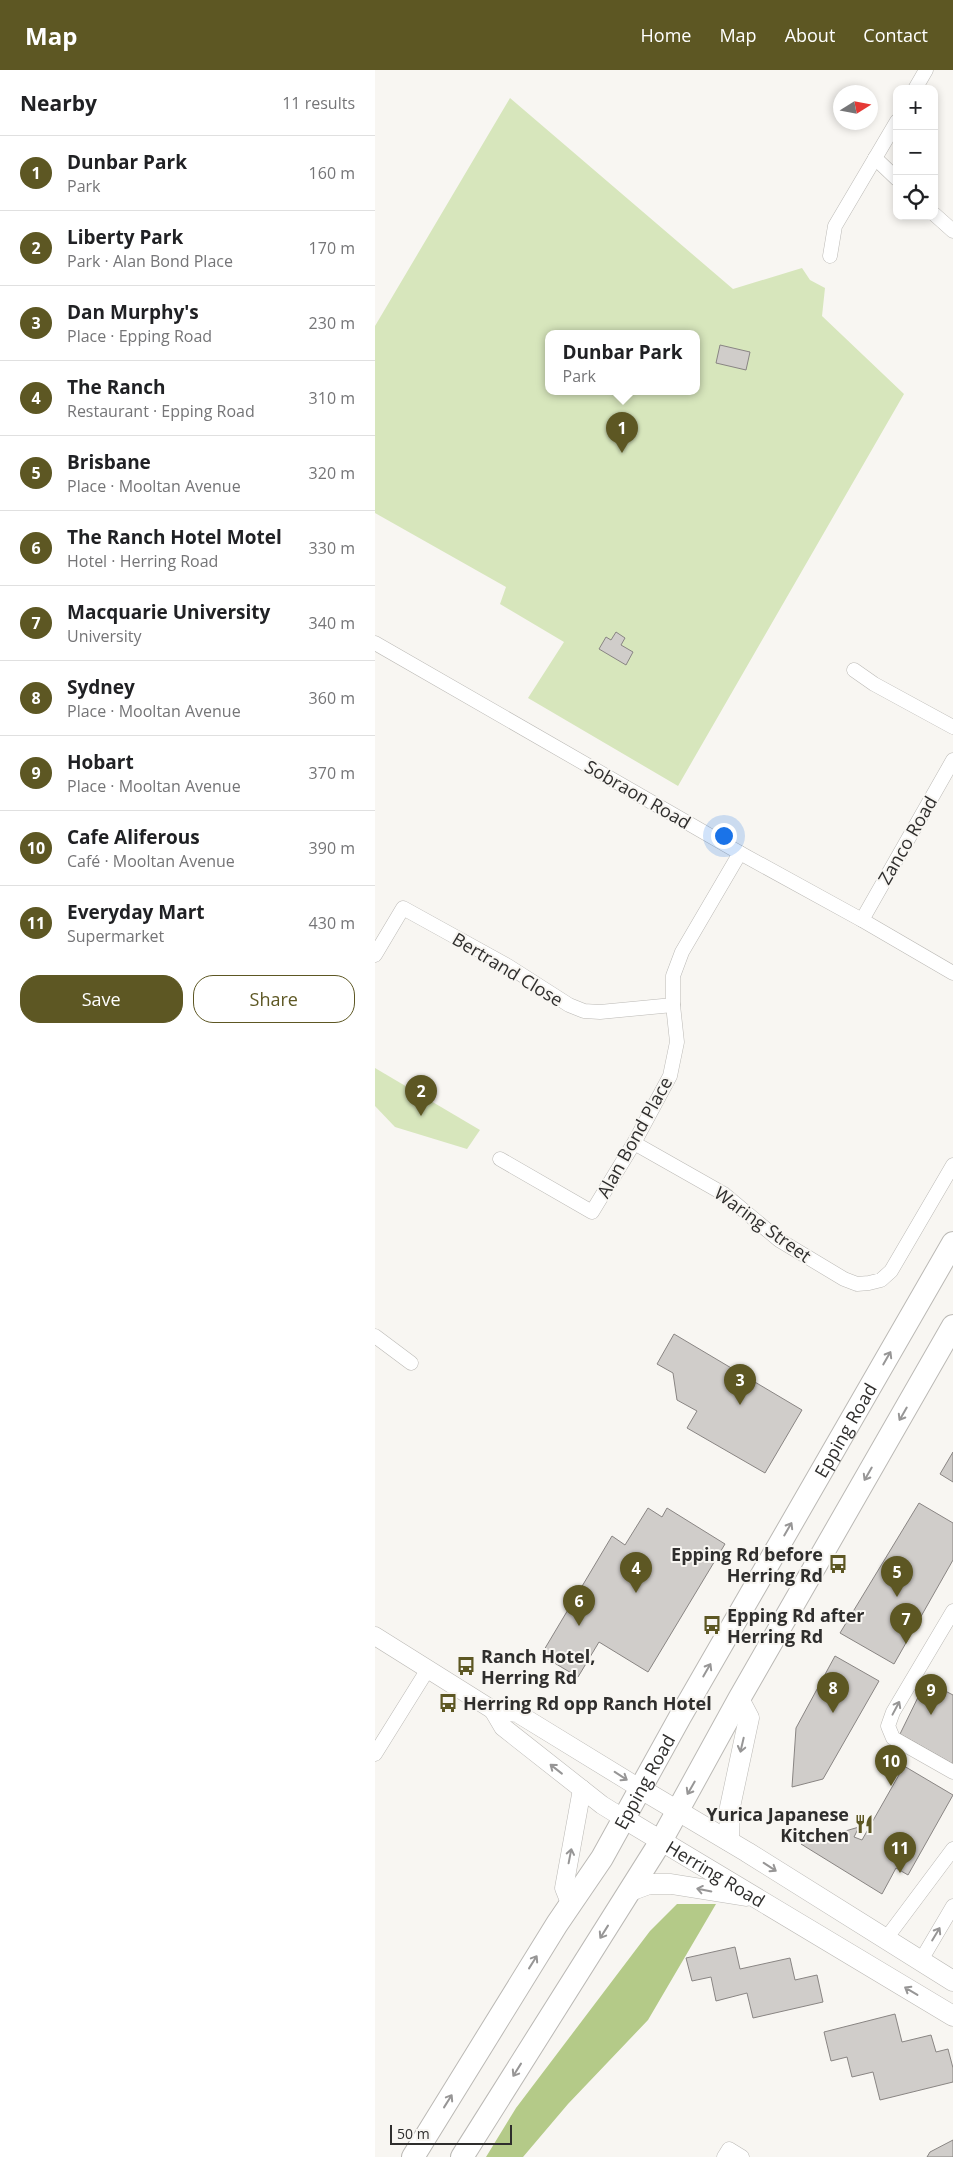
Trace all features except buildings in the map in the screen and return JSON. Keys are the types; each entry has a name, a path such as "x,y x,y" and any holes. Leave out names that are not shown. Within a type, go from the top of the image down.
{"main road":[{"name":"Epping Road","path":"413,2157 571,1903 602,1858 680,1717 953,1243"},
{"path":"462,2157 661,1841 739,1699 953,1326"},
{"path":"729,1841 730,1807 749,1718 739,1699"},
{"name":"Herring Road","path":"641,1789 729,1841 953,1981"},
{"name":"Herring Road","path":"623,1818 953,2016"},
{"path":"630,1891 649,1884 671,1884 728,1895 753,1896"}],"street":[{"path":"917,85 926,70"},
{"path":"831,256 835,226 893,128"},
{"path":"875,158 894,175"},
{"path":"938,218 953,231"},
{"name":"Sobraon Road","path":"375,643 953,973"},
{"path":"854,670 874,684 953,727"},
{"name":"Zanco Road","path":"862,920 953,760"},
{"name":"Alan Bond Place","path":"500,1159 592,1212 671,1076 677,1042 673,1005 673,976 682,952 740,853"},
{"name":"Bertrand Close","path":"375,955 403,908 508,966 569,1005 584,1011 600,1012 673,1005"},
{"name":"Waring Street","path":"633,1143 724,1194 779,1240 844,1279 857,1284 881,1280 891,1271 953,1165"},
{"path":"375,1336 411,1363"},
{"path":"953,1611 893,1712 888,1726 893,1738 953,1772"},
{"name":"Herring Road","path":"375,1636 493,1710 517,1713 641,1789"},
{"path":"375,1754 428,1668"},
{"name":"Herring Road","path":"493,1710 503,1728 602,1805 623,1818"},
{"path":"571,1903 564,1888 582,1789"},
{"path":"885,1940 953,1849"},
{"path":"920,1962 953,1906"},
{"path":"724,2157 729,2149 742,2157"}],"green space":[{"path":"510,98 733,289 802,268 810,280 825,288 822,316 904,394 678,786 528,698 564,642 500,604 506,587 375,513 375,326"},
{"path":"375,1068 480,1130 467,1149 395,1127 375,1106"},
{"path":"677,1904 716,1904 648,2020 568,2104 523,2157 486,2157 516,2108 650,1931"}],"place":[{"name":"Dunbar Park","path":"622,453"},
{"name":"Liberty Park","path":"421,1116"},
{"name":"Dan Murphy's","path":"740,1405"},
{"name":"Epping Rd before Herring Rd","path":"838,1564"},
{"name":"The Ranch","path":"636,1593"},
{"name":"Brisbane","path":"897,1597"},
{"name":"Epping Rd after Herring Rd","path":"712,1625"},
{"name":"The Ranch Hotel Motel","path":"579,1626"},
{"name":"Macquarie University","path":"906,1644"},
{"name":"Ranch Hotel, Herring Rd","path":"466,1666"},
{"name":"Herring Rd opp Ranch Hotel","path":"448,1703"},
{"name":"Sydney","path":"833,1713"},
{"name":"Hobart","path":"931,1715"},
{"name":"Cafe Aliferous","path":"891,1786"},
{"name":"Yurica Japanese Kitchen","path":"864,1824"},
{"name":"Everyday Mart","path":"900,1873"}]}
